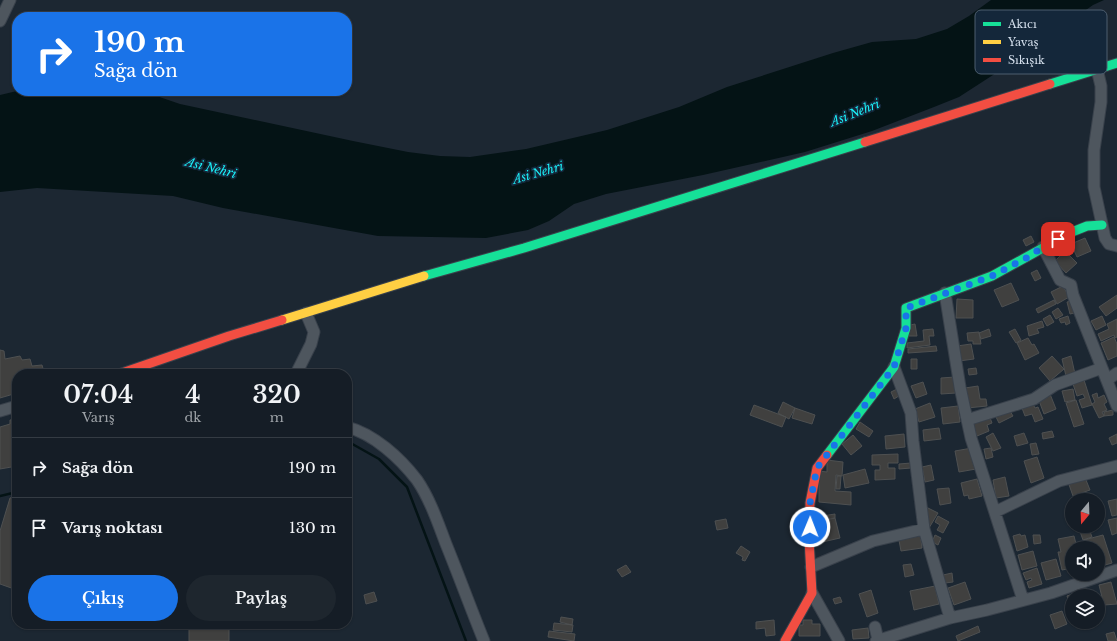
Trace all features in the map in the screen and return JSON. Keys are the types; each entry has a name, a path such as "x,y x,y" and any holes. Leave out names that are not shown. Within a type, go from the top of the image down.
{"street":[{"path":"0,21 10,0"},
{"path":"1107,66 1117,63"},
{"path":"133,369 222,338 448,268 524,248 864,144 1081,74"},
{"path":"1098,74 1101,86 1101,102 1094,150 1094,187 1105,238 1109,244 1117,246"},
{"path":"839,641 812,593 809,539 810,503 817,468 894,367 906,328 906,308 992,276 1028,257 1043,247 1086,226 1102,225"},
{"path":"1043,247 1060,280 1071,285 1073,295 1117,406"},
{"path":"945,293 971,438 1023,600"},
{"path":"298,369 311,344 314,332 306,313"},
{"path":"894,367 910,414 912,441 924,529 950,618"},
{"path":"967,420 1034,399 1055,386 1102,368"},
{"path":"1107,380 1117,373"},
{"path":"0,411 12,407"},
{"path":"352,428 376,441 398,458 417,481 431,506 484,641"},
{"path":"995,512 1059,481 1117,466"},
{"path":"811,567 873,541 924,529"},
{"path":"875,626 877,641 950,618 1051,593 1117,570"},
{"path":"785,641 812,593"}],"water":[{"path":"991,0 1104,0 1086,10 977,10"},
{"name":"Asi Nehri","path":"975,12 975,74 994,74 959,97 872,131 805,152 703,175 606,194 574,204 549,221 528,230 486,238 378,236 223,208 173,196 37,188 0,192 0,95 12,92 12,96 157,96 180,104 408,152 440,156 470,157 526,149 607,130 679,107 727,87 833,53 872,42 916,39 947,29"}],"building":[{"path":"1031,236 1034,242 1026,246 1023,240"},
{"path":"1085,238 1091,251 1077,257 1071,244"},
{"path":"1065,251 1077,263 1066,273 1055,261"},
{"path":"1037,270 1041,278 1035,281 1031,273"},
{"path":"1011,283 1019,300 1002,307 994,290"},
{"path":"1063,286 1069,297 1057,304 1051,292"},
{"path":"1117,295 1117,308 1106,316 1099,307"},
{"path":"957,299 973,300 973,318 956,318"},
{"path":"1054,300 1056,304 1038,313 1036,309"},
{"path":"1071,301 1074,313 1070,314 1067,302"},
{"path":"1058,308 1063,315 1056,319 1052,312"},
{"path":"1050,315 1054,322 1047,326 1043,319"},
{"path":"1068,316 1070,323 1066,325 1065,322 1061,323 1059,319"},
{"path":"1102,316 1106,325 1096,330 1091,321"},
{"path":"1117,319 1117,337 1115,338 1114,335 1101,341 1098,334 1109,329 1107,324"},
{"path":"1042,321 1044,327 1037,329 1039,333 1029,336 1027,326"},
{"path":"915,324 917,336 909,336 910,325"},
{"path":"933,329 934,336 929,336 930,345 907,348 907,343 924,341 923,330"},
{"path":"989,329 991,336 981,339 979,333"},
{"path":"1015,329 1021,340 1016,343 1009,332"},
{"path":"979,332 981,344 973,344 973,341 968,341 967,333"},
{"path":"1114,337 1117,344 1117,356 1108,360 1101,343"},
{"path":"1028,338 1032,345 1034,344 1039,353 1025,360 1017,343"},
{"path":"971,344 974,359 959,361 957,346"},
{"path":"936,346 937,351 908,353 908,349"},
{"path":"0,350 4,351 5,359 20,356 22,360 30,359 32,366 42,365 43,369 12,369 12,394 0,398"},
{"path":"1052,356 1064,369 1050,381 1039,368"},
{"path":"1071,356 1075,374 1066,376 1062,359"},
{"path":"911,359 917,359 917,369 911,369"},
{"path":"976,368 977,374 969,375 968,369"},
{"path":"955,377 956,393 941,394 941,378"},
{"path":"1084,380 1092,405 1082,408 1079,400 1085,398 1083,394 1077,396 1073,384"},
{"path":"923,382 927,394 916,398 911,386"},
{"path":"978,386 980,399 986,399 987,406 967,408 965,388"},
{"path":"899,388 902,394 894,399 891,392"},
{"path":"1073,389 1075,400 1065,402 1062,391"},
{"path":"1097,393 1098,398 1104,395 1107,402 1104,404 1107,410 1102,412 1104,416 1099,418 1092,404 1095,402 1092,395"},
{"path":"1050,394 1056,409 1044,414 1038,398"},
{"path":"1076,400 1084,424 1074,427 1066,403"},
{"path":"783,402 795,408 789,419 778,413"},
{"path":"930,403 935,417 919,422 915,409"},
{"path":"1033,404 1035,408 1038,407 1043,419 1035,422 1032,414 1025,416 1022,408"},
{"path":"754,405 786,417 782,427 750,415"},
{"path":"958,406 960,422 943,424 941,408"},
{"path":"795,408 815,415 812,424 792,418"},
{"path":"1008,408 1013,416 999,423 995,415"},
{"path":"1113,410 1113,415 1104,416 1104,412"},
{"path":"989,415 992,423 987,425 989,431 977,436 971,421"},
{"path":"10,420 12,420 12,467 0,469 0,427 10,424"},
{"path":"860,422 873,431 869,437 856,429"},
{"path":"939,428 941,439 924,441 923,430"},
{"path":"1052,431 1054,437 1043,439 1042,433"},
{"path":"993,433 1001,448 993,451 986,437"},
{"path":"1024,433 1028,443 1017,446 1014,436"},
{"path":"904,434 905,447 886,449 885,436"},
{"path":"1117,434 1117,443 1112,445 1109,438"},
{"path":"853,435 862,446 851,455 842,444"},
{"path":"1036,443 1039,454 1032,455 1030,444"},
{"path":"972,448 976,469 959,472 955,451"},
{"path":"991,448 993,457 986,459 984,449"},
{"path":"898,454 898,463 888,463 888,468 895,468 895,479 875,480 875,470 880,470 880,465 872,465 872,455"},
{"path":"1037,457 1044,478 1031,483 1024,461"},
{"path":"827,460 843,462 842,476 836,475 835,491 851,492 851,505 819,502 819,471 827,472"},
{"path":"911,463 911,468 899,469 899,464"},
{"path":"931,465 934,480 925,482 922,467"},
{"path":"865,469 869,483 845,488 843,475"},
{"path":"1082,470 1090,490 1082,493 1072,493 1066,476"},
{"path":"837,476 841,476 840,489 836,489"},
{"path":"1005,477 1009,496 996,498 993,480"},
{"path":"977,479 982,496 969,499 968,495 964,496 961,483"},
{"path":"949,488 951,503 940,505 937,489"},
{"path":"12,497 12,588 0,584 0,531 10,498"},
{"path":"1117,499 1117,515 1112,516 1108,501"},
{"path":"926,507 938,513 929,528"},
{"path":"835,514 835,518 823,520 822,516"},
{"path":"938,516 949,522 943,533 937,530 940,525 935,522"},
{"path":"835,518 840,538 818,543 816,532 821,531 819,522"},
{"path":"1117,518 1117,533 1112,535 1108,520"},
{"path":"726,519 728,528 717,530 715,521"},
{"path":"920,531 922,548 901,551 898,535"},
{"path":"1080,533 1091,533 1092,537 1083,540"},
{"path":"1020,534 1021,536 1025,535 1028,547 1017,551 1013,536"},
{"path":"935,535 941,538 938,545 932,542"},
{"path":"1033,535 1040,535 1041,543 1034,544"},
{"path":"1103,535 1105,541 1084,541"},
{"path":"1074,536 1075,541 1065,541 1065,569 1062,570 1058,552 1061,552 1058,539"},
{"path":"1105,541 1112,563 1105,565"},
{"path":"741,546 750,552 745,561 742,560 743,557 736,553"},
{"path":"1033,551 1037,566 1022,570 1018,555"},
{"path":"1056,559 1061,576 1046,580 1041,563"},
{"path":"911,564 914,575 905,577 903,565"},
{"path":"626,565 631,572 622,577 617,570"},
{"path":"1037,568 1042,584 1029,588 1027,582 1032,580 1031,578 1026,580 1023,573"},
{"path":"952,573 953,582 945,583 943,575"},
{"path":"965,582 971,599 954,605 948,588"},
{"path":"1111,582 1117,604 1105,605 1105,589 1100,589 1099,585"},
{"path":"935,586 939,604 914,610 910,591"},
{"path":"871,590 878,613 867,617 859,594"},
{"path":"374,592 377,601 366,604 364,595"},
{"path":"840,597 842,602 835,604 833,599"},
{"path":"1062,611 1065,619 1065,625 1055,629 1050,615"},
{"path":"561,617 573,619 572,625 560,622"},
{"path":"774,620 775,635 766,636 765,628 756,629 756,622"},
{"path":"803,620 812,620 812,624 820,624 820,636 799,636 799,625 803,625"},
{"path":"554,623 573,625 572,632 553,630"},
{"path":"978,626 980,632 958,641 956,636"},
{"path":"868,628 869,638 853,639 852,630"},
{"path":"189,629 229,629 229,641 189,641"},
{"path":"549,631 575,634 574,641 548,637"},
{"path":"1114,632 1117,641 1108,641 1106,634"}],"waterway":[{"path":"352,444 379,459 407,487 466,641"},
{"path":"0,496 12,493"}],"traffic: fast":[{"path":"1107,66 1117,63"},
{"path":"1050,84 1082,74"},
{"path":"424,276 524,248 865,142"},
{"path":"827,455 894,367 906,328 906,308 992,276 1072,232 1087,226 1102,225"}],"traffic: slow":[{"path":"282,320 424,276"}],"traffic: jam":[{"path":"865,142 1050,84"},
{"path":"133,369 229,336 282,320"},
{"path":"785,641 812,593 809,539 810,503 817,468 827,455"}],"route":[{"path":"810,527 810,503 817,468 879,389 894,367 906,328 906,308 992,276 1058,239"}]}
